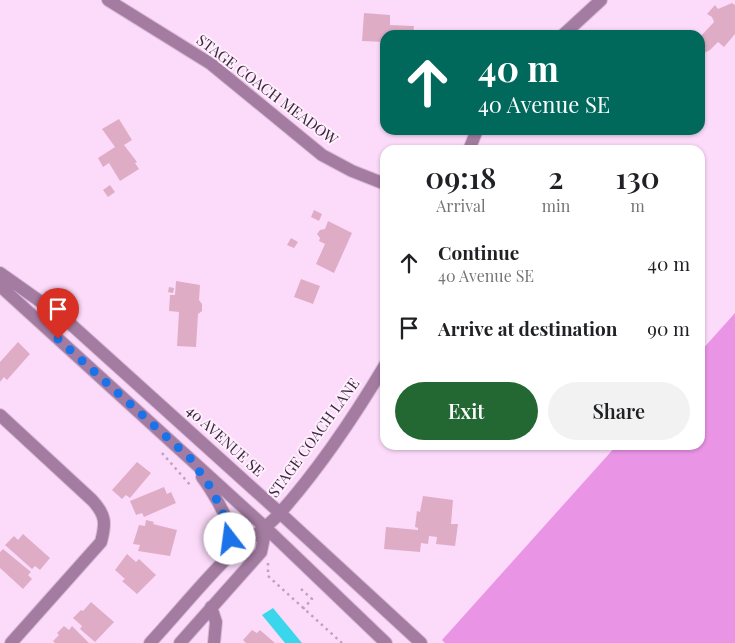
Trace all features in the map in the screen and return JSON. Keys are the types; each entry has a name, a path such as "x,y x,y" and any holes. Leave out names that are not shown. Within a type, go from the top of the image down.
{"street":[{"name":"STAGE COACH MEADOW","path":"108,0 211,64 322,154 352,171 380,182"},
{"path":"568,30 601,0"},
{"name":"40 AVENUE SE","path":"0,273 65,319 421,643"},
{"path":"0,286 266,528 386,643"},
{"name":"STAGE COACH LANE","path":"150,643 227,559 251,537 266,528 280,513 325,456 380,373"},
{"path":"0,416 92,500 100,508 104,518 101,542 11,643"},
{"path":"190,458 211,488 229,526 230,539 227,559"},
{"path":"180,643 261,552 266,528"},
{"path":"211,607 216,622 214,643"},
{"path":"0,640 4,643"}],"path":[{"path":"157,448 193,488"},
{"path":"261,552 269,565 268,576 342,643"},
{"path":"301,589 312,599 303,609"}],"shaded area":[{"path":"735,313 735,643 445,643 442,640 613,450 705,450 705,346"}],"water":[{"path":"273,608 302,643 285,643 262,615"}],"building":[{"path":"732,3 735,5 735,34 724,47 718,42 705,52 705,32 714,22 712,17 707,14 715,5 718,9"},
{"path":"364,13 390,15 390,25 414,26 414,30 380,30 380,42 362,41"},
{"path":"119,119 132,140 124,145 137,162 135,163 139,169 120,181 109,163 103,167 98,158 115,147 102,129"},
{"path":"110,185 115,192 108,197 103,190"},
{"path":"314,210 322,214 319,221 311,217"},
{"path":"328,221 352,233 334,273 316,264 325,244 319,241 320,238 317,234 320,230 325,229"},
{"path":"291,238 298,242 294,248 287,245"},
{"path":"301,279 320,286 313,304 294,297"},
{"path":"176,281 200,285 199,300 202,304 202,311 198,314 196,347 177,346 179,312 169,311 170,295 175,295"},
{"path":"169,287 174,288 173,293 168,292"},
{"path":"18,342 30,354 7,380 4,377 0,382 0,362"},
{"path":"137,462 151,473 130,498 126,495 122,499 112,490"},
{"path":"164,487 167,494 171,492 176,503 144,517 142,513 136,515 130,501"},
{"path":"423,496 453,500 451,524 458,524 455,546 436,544 437,537 429,536 428,544 421,543 420,552 384,549 386,527 418,530 415,527 417,511 420,512"},
{"path":"146,520 154,522 153,524 177,530 170,556 138,551 140,545 133,544 139,525 145,526"},
{"path":"23,534 50,558 40,570 35,566 32,569 5,545 14,536 18,540"},
{"path":"3,549 31,572 28,575 32,579 23,589 0,568 0,552"},
{"path":"127,554 136,562 139,559 156,575 137,594 122,581 125,579 115,570"},
{"path":"91,602 114,622 95,642 80,629 82,626 73,618"},
{"path":"64,626 69,630 72,626 89,643 55,643 53,641 59,635 57,633"},
{"path":"252,630 257,633 260,630 275,643 246,643 243,640"}],"route":[{"path":"58,339 190,458 211,488 229,526 230,539"}]}
